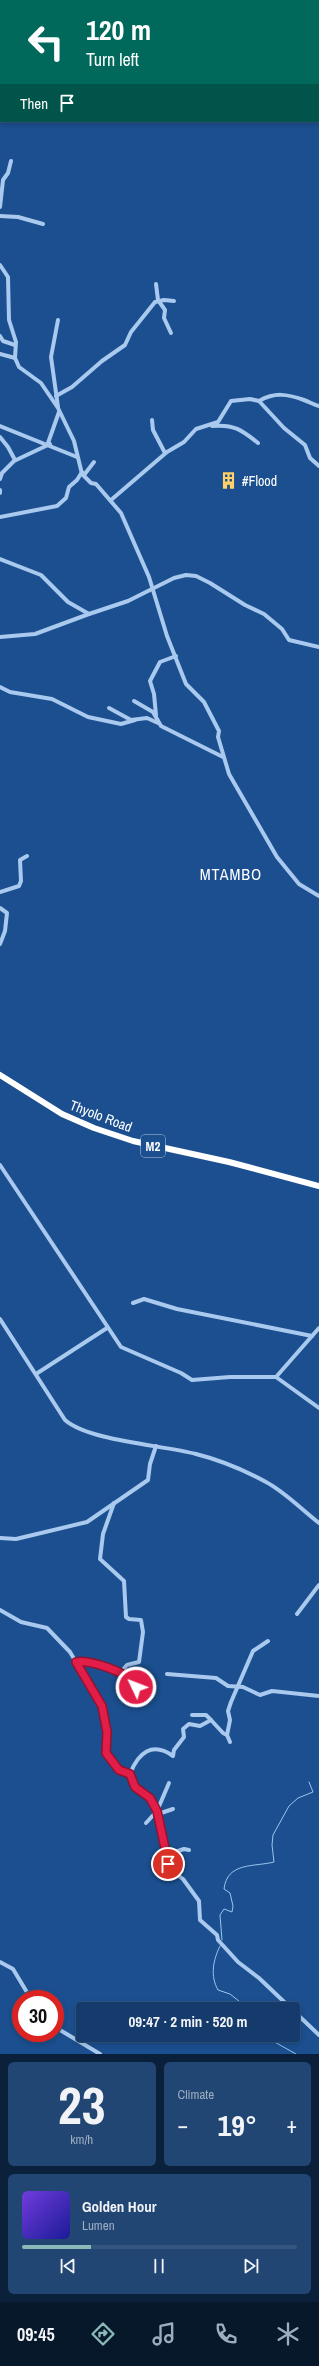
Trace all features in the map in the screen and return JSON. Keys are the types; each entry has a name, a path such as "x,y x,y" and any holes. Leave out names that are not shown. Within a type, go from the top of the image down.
{"highway":[{"name":"Thyolo Road","path":"0,1075 62,1114 94,1128 134,1141 229,1162 319,1186"}],"street":[{"path":"0,207 2,179 11,161"},
{"path":"0,216 18,217 43,224"},
{"path":"0,265 8,276 8,320 16,342 15,358 18,367 41,383 58,410 74,441 82,474 96,484 121,513 153,589 167,636 186,684 204,702 219,731 218,737 229,774 284,868 299,884 319,896"},
{"path":"156,284 158,300 165,310 164,318 171,333"},
{"path":"158,300 174,301"},
{"path":"56,396 72,387 102,361 125,345 140,319 158,300"},
{"path":"0,479 2,473 15,460 49,444 58,410 51,357 58,320"},
{"path":"0,336 3,341 15,345"},
{"path":"0,354 15,358"},
{"path":"259,401 267,396 276,394 304,400 319,406"},
{"path":"111,500 166,453 184,442 196,429 218,422 231,401 250,399 259,401 284,428 305,445 310,458 319,466"},
{"path":"152,420 153,430 166,453"},
{"path":"207,426 224,425 240,429 258,443"},
{"path":"0,426 49,444 77,457"},
{"path":"0,437 8,447 15,460"},
{"path":"0,517 57,506 66,498 70,487 94,462"},
{"path":"0,559 41,575 68,602 89,614"},
{"path":"0,637 35,634 89,614 110,609 179,576 196,576 270,618 289,640 319,647"},
{"path":"159,723 156,716 154,694 150,681 160,662 176,656"},
{"path":"0,687 10,692 52,699 88,717 121,724 147,718 223,757"},
{"path":"134,700 147,707 156,716"},
{"path":"109,708 131,720 135,720"},
{"path":"0,892 19,886 21,881 20,860 27,856"},
{"path":"0,908 7,913 5,931 0,944"},
{"path":"0,1165 121,1347 181,1373 192,1380 257,1376 276,1377 319,1408"},
{"path":"133,1303 144,1299 177,1309 312,1336"},
{"path":"0,1320 65,1420 72,1426 92,1433 210,1458 266,1482 319,1523"},
{"path":"36,1374 107,1328"},
{"path":"276,1377 319,1328"},
{"path":"0,1538 16,1539 80,1525 94,1519 114,1503 148,1480 150,1464 156,1446"},
{"path":"114,1503 103,1534 100,1559 124,1581 126,1617 140,1620 143,1632 139,1662 127,1665 120,1673"},
{"path":"297,1614 319,1585"},
{"path":"0,1610 21,1622 47,1628 64,1645 102,1706 107,1732 106,1753 119,1770 130,1774"},
{"path":"230,1742 227,1735 230,1720 228,1711 237,1687 253,1651 268,1641"},
{"path":"76,1662 91,1661 120,1673 134,1682 136,1687 120,1696"},
{"path":"167,1674 216,1678 228,1686 243,1687 260,1695 272,1691 319,1696"},
{"path":"192,1715 206,1715 223,1733 227,1735"},
{"path":"211,1720 205,1724 189,1724 185,1727 184,1737 174,1750 173,1756 160,1750 145,1752 136,1758 130,1774 135,1787 150,1798 158,1812 166,1855 165,1860 172,1871 183,1879 199,1901 200,1920 206,1927 217,1935 218,1940 238,1962 259,1978 319,2035"},
{"path":"146,1823 158,1812 169,1783"},
{"path":"158,1812 174,1809"},
{"path":"166,1855 184,1849 189,1850"},
{"path":"0,1962 13,1969 26,1990"},
{"path":"64,2032 100,2054"}],"waterway":[{"path":"222,1940 220,1915 224,1909 232,1912 233,1906 230,1893 224,1889 226,1880 230,1874 243,1867 274,1862 272,1845 273,1835 289,1806 298,1798 313,1792 309,1782"},
{"path":"220,1946 213,1968 216,1985 218,1990 230,1994 240,2002"},
{"path":"275,2042 296,2054"}],"place":[{"name":"#Flood","path":"229,481"}],"district":[{"name":"MTAMBO","path":"231,874"}],"route":[{"path":"136,1687 134,1682 126,1676 91,1661 84,1660 76,1662 102,1706 107,1732 106,1753 119,1770 130,1774 135,1787 150,1798 157,1811 166,1851 165,1860 168,1864"}]}
